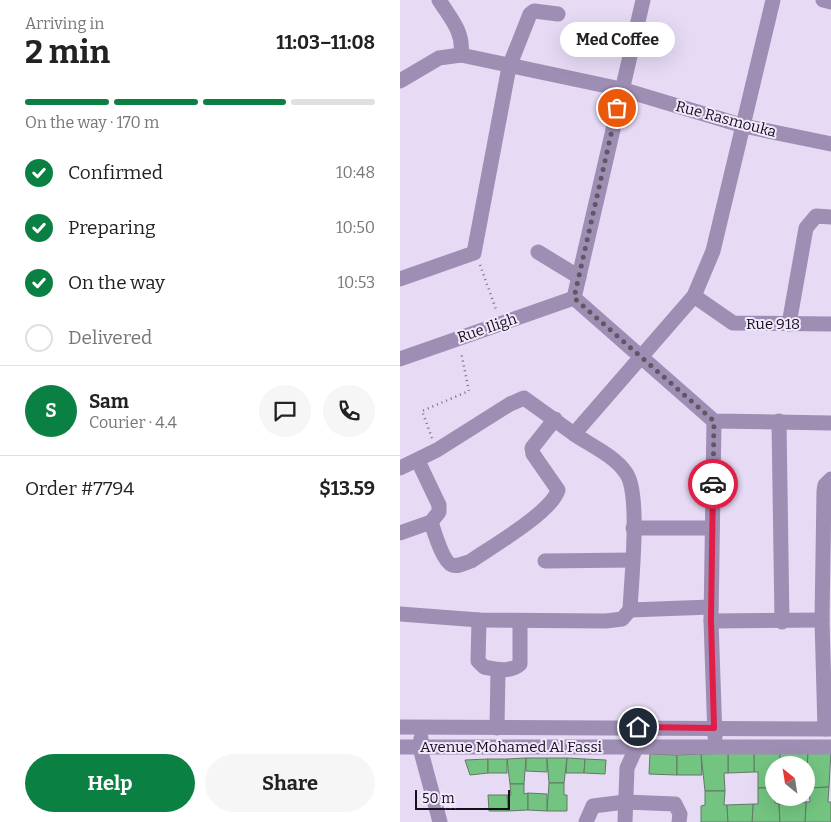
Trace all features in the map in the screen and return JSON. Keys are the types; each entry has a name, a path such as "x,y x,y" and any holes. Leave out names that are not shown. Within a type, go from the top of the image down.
{"street":[{"path":"400,81 439,58 461,55 463,41 460,32 439,0"},
{"path":"643,0 574,298 639,358 714,421 831,423"},
{"path":"574,434 694,296 713,251 773,0"},
{"path":"823,0 831,2"},
{"path":"400,277 474,253 509,66 530,14 534,11 558,14"},
{"name":"Rue Rasmouka","path":"461,55 621,89 744,126 831,144"},
{"path":"789,324 806,228 816,216 831,218"},
{"path":"538,252 579,277"},
{"name":"Rue 918","path":"694,296 733,323 831,324"},
{"name":"Rue Iligh","path":"400,359 574,298"},
{"path":"400,468 418,461 510,404 524,398 626,472 632,486 633,528 630,610 622,619 606,622 520,621 400,614"},
{"path":"431,522 445,560 450,565 459,565 471,561 543,511 556,496 558,490 533,454 532,448 555,420"},
{"path":"714,421 711,614 716,746"},
{"path":"779,422 782,622"},
{"path":"400,533 431,522 439,512 438,505 418,461"},
{"path":"828,729 822,620 824,491 828,481 831,479"},
{"path":"633,528 712,528"},
{"path":"545,561 632,560"},
{"path":"630,610 711,614 782,622 822,620"},
{"path":"479,620 478,660 484,668 498,670 514,668 520,664 520,621"},
{"path":"497,728 498,670"},
{"path":"422,726 420,748 440,822"},
{"name":"Avenue Mohamed Al Fassi","path":"400,727 828,729"},
{"path":"625,822 627,768 637,746 638,727"},
{"name":"Avenue Mohamed Al Fassi","path":"400,747 831,747"},
{"path":"586,822 593,806 625,802 675,804 680,814 679,822"}],"path":[{"path":"474,253 481,266 500,324"},
{"path":"437,450 422,412 469,391 458,339"}],"building":[{"path":"780,751 780,756 765,756 765,788 758,788 758,772 754,772 754,752"},
{"path":"780,751 808,751 808,756 780,756"},
{"path":"808,751 831,751 829,787 815,788 815,756 808,756"},
{"path":"754,752 754,772 728,773 728,753"},
{"path":"728,753 728,773 724,773 725,791 705,791 701,754"},
{"path":"650,754 677,755 677,775 649,774"},
{"path":"701,754 702,775 677,775 677,755"},
{"path":"526,758 547,758 547,772 526,771"},
{"path":"526,758 524,784 510,784 507,759"},
{"path":"547,758 567,758 564,783 549,783"},
{"path":"567,758 585,759 584,773 566,773"},
{"path":"488,759 488,773 470,775 465,760"},
{"path":"488,759 507,759 507,773 488,773"},
{"path":"585,759 606,760 605,774 584,773"},
{"path":"549,783 564,783 564,795 567,795 567,811 547,811"},
{"path":"510,784 524,784 524,794 528,793 528,810 508,811 507,795 511,795"},
{"path":"829,787 828,802 831,802 831,822 805,822 806,806 815,806 815,788"},
{"path":"758,788 765,788 765,806 779,806 780,822 752,822 753,804 758,804"},
{"path":"705,791 725,791 724,805 727,805 728,822 701,822 701,806 705,805"},
{"path":"528,793 547,794 547,811 528,810"},
{"path":"488,795 507,795 508,811 489,811"},
{"path":"753,804 752,822 728,822 727,805"},
{"path":"779,806 806,806 805,822 780,822"}],"way so far":[{"path":"617,108 574,298 639,358 714,421 713,484"}],"place":[{"name":"Med Coffee","path":"617,108"}],"route":[{"path":"638,727 714,728 711,620 713,484"}]}
